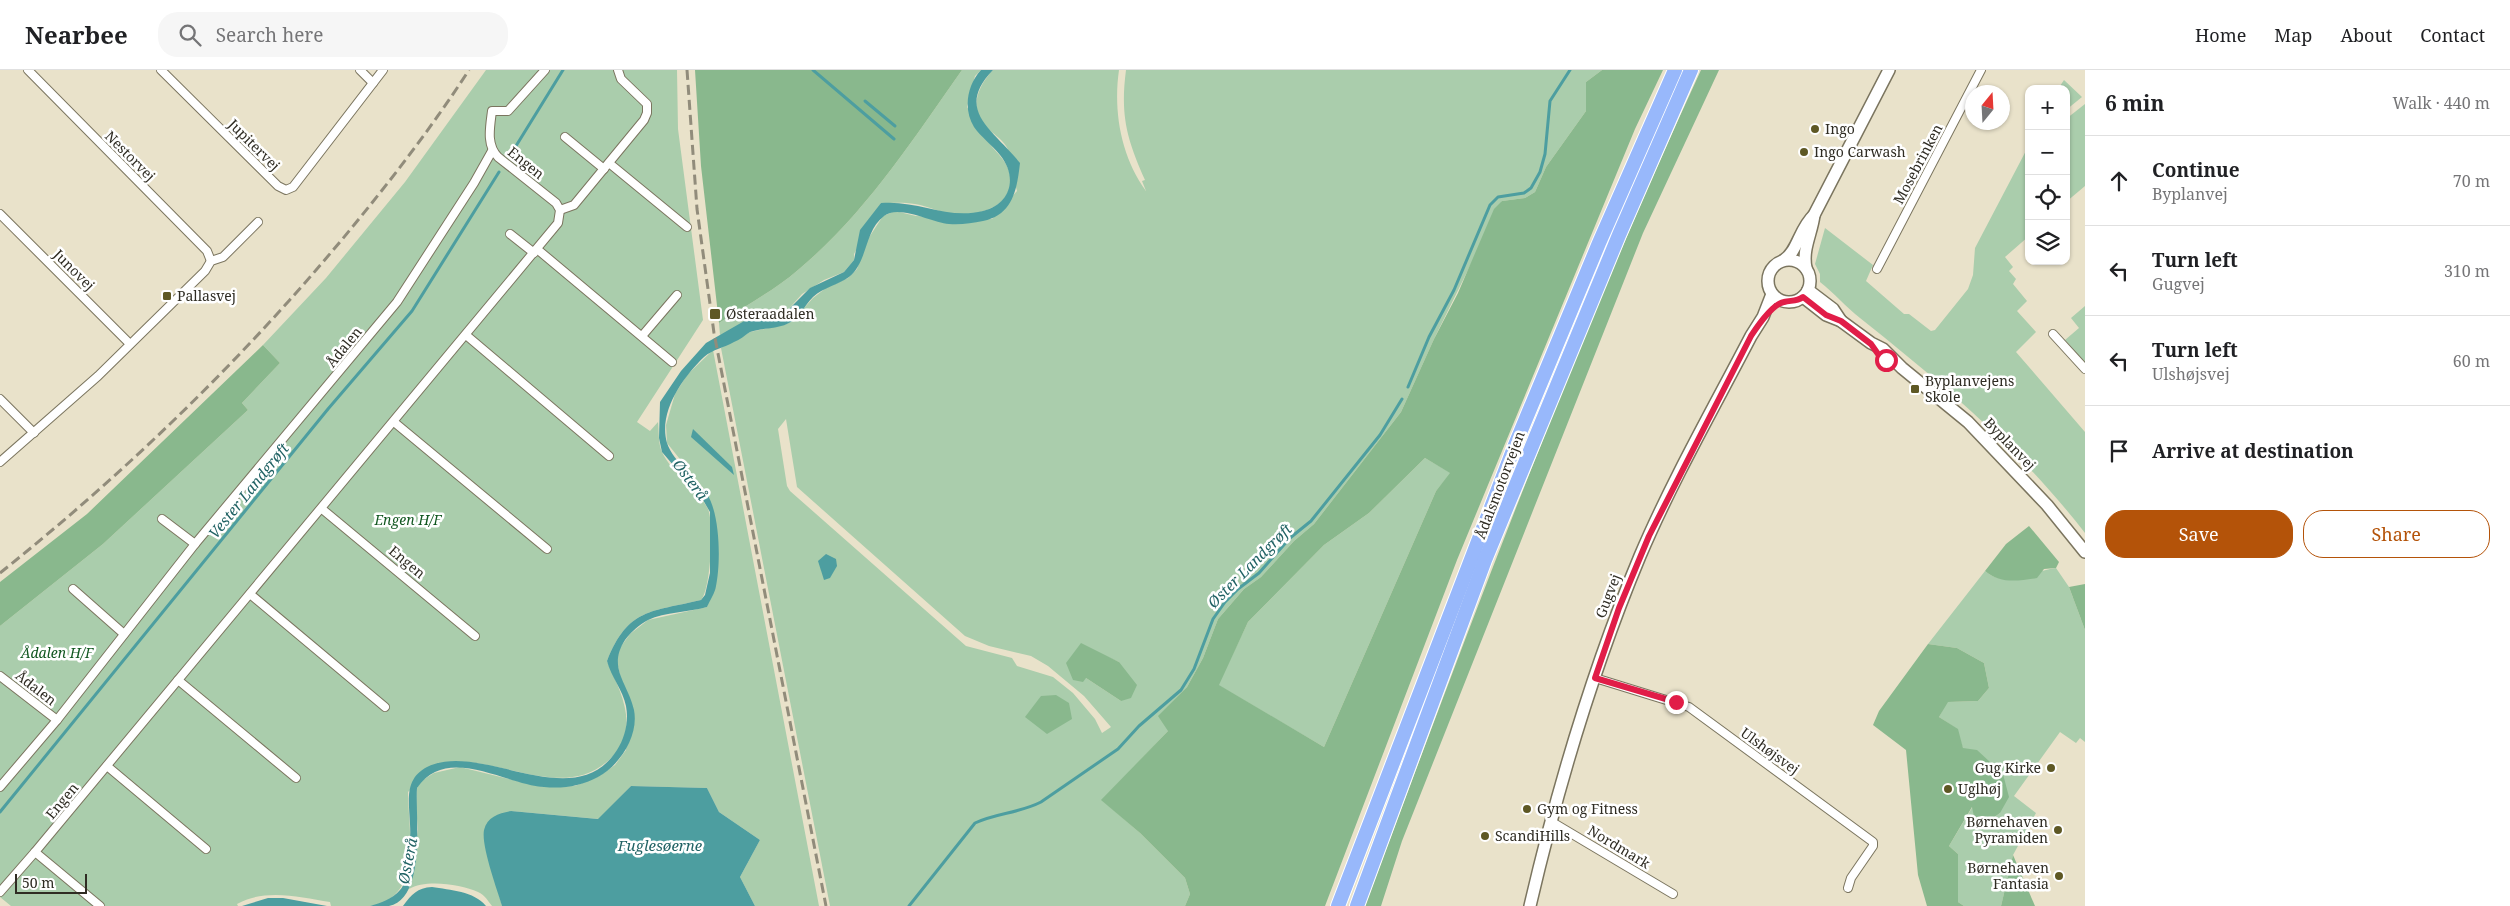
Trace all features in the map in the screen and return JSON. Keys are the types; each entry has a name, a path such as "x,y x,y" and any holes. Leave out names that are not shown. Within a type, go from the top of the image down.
{"highway":[{"name":"Ådalsmotorvejen","path":"1338,906 1515,445 1599,243 1675,70"},
{"name":"Ådalsmotorvejen","path":"1357,906 1493,542 1619,235 1691,70"}],"street":[{"name":"Nestorvej","path":"28,70 207,251 210,261"},
{"name":"Jupitervej","path":"161,70 278,186 286,190 293,187 383,70"},
{"path":"360,70 373,83"},
{"name":"Engen","path":"0,892 322,509 558,223 560,210 556,203 492,151 490,138 492,111 508,111 545,70"},
{"path":"560,210 574,205 644,120 647,112 643,99 621,79 618,70"},
{"path":"1814,215 1813,230 1804,253 1810,279 1806,294 1795,302 1783,302 1772,294 1768,283 1770,271 1792,252 1804,225 1814,215 1889,70"},
{"name":"Mosebrinken","path":"1877,269 1981,70"},
{"path":"565,137 687,227"},
{"name":"Ådalen","path":"0,787 57,720 196,544 397,302 474,183 492,151"},
{"name":"Junovej","path":"0,214 130,344"},
{"path":"0,462 130,344 205,271 210,261 223,257 258,222"},
{"path":"510,234 536,251 672,362"},
{"path":"1784,260 1795,260 1806,268"},
{"name":"Gugvej","path":"1530,906 1552,822 1595,678 1619,608 1649,536 1729,379 1763,317 1772,294"},
{"name":"Byplanvej","path":"1806,294 1832,309 1841,321 1871,344 1887,352 1902,368 1968,422 2047,505 2085,552"},
{"path":"642,336 676,295"},
{"name":"Gugvej","path":"1763,317 1783,302"},
{"path":"2053,334 2085,369"},
{"path":"466,335 609,456"},
{"path":"0,399 34,433"},
{"path":"394,422 547,549"},
{"name":"Engen","path":"322,509 475,636"},
{"path":"162,519 196,544"},
{"path":"73,590 124,634"},
{"path":"250,594 385,707"},
{"name":"Ådalen","path":"0,676 57,720"},
{"name":"Ulshøjsvej","path":"1595,678 1689,707 1873,842 1873,846 1851,878 1848,888"},
{"path":"178,680 296,778"},
{"path":"107,766 206,849"},
{"name":"Nordmark","path":"1552,822 1673,894"},
{"path":"35,852 100,906"}],"green space":[{"name":"Engen H/F","path":"486,70 677,70 678,129 703,320 637,422 650,431 658,422 660,445 666,460 698,494 708,509 711,527 709,570 701,600 643,615 624,631 615,644 607,661 625,709 627,722 621,746 612,757 594,770 574,777 554,778 532,775 468,762 447,762 438,766 408,792 410,842 406,877 399,890 387,901 370,906 331,906 330,902 295,896 271,895 248,899 237,904 238,906 11,906 0,897 0,626 103,544 248,410 242,403 280,363 263,345 326,278 405,182"},
{"path":"695,70 962,70 886,176 845,225 789,277 719,323 701,166"},
{"path":"962,70 981,70 975,76 967,107 984,136 1005,162 1009,171 1010,182 1008,192 1003,200 987,210 966,214 946,213 911,203 881,203 854,254 854,260 844,272 824,280 802,294 786,312 774,317 762,317 720,335 719,323 770,291 798,270 845,225 886,176"},
{"path":"993,70 1119,70 1117,101 1121,133 1130,164 1146,191 1142,181 1145,180 1126,127 1124,86 1126,70 1602,70 1586,82 1586,111 1546,167 1535,192 1525,198 1502,201 1434,339 1401,412 1314,524 1294,541 1261,577 1244,589 1218,619 1203,658 1187,687 1159,716 1169,730 1102,800 1140,833 1185,878 1190,894 1185,906 830,906 721,348 750,332 787,324 826,288 848,278 857,269 866,242 883,216 895,211 916,216 992,219 1017,191 1006,146 986,127 977,113 976,105 979,90","holes":["786,419 797,487 965,636 989,646 1031,656 1048,666 1084,696 1111,727 1102,733 1095,719 1073,693 1053,677 1017,666 1012,658 966,646 790,491 787,486 778,429","1103,655 1119,662 1121,701 1086,678"]},
{"path":"1602,70 1663,70 1635,129 1457,560 1325,906 1185,906 1190,894 1185,878 1140,833 1101,800 1168,731 1158,716 1187,687 1203,658 1218,619 1244,589 1261,577 1294,541 1314,524 1401,412 1434,339 1458,293 1494,209 1502,201 1525,198 1535,192 1546,167 1586,111 1586,82","holes":["1425,458 1450,473 1436,491 1324,747 1219,685 1248,622 1324,545 1369,513"]},
{"path":"1701,70 1719,70 1643,233 1402,841 1381,906 1365,906 1484,590 1567,380 1610,276"},
{"path":"2064,80 2069,85 2061,85"},
{"path":"2070,86 2082,97 2070,107"},
{"path":"2085,104 2085,186 2070,199 2070,130 2070,116"},
{"path":"2025,153 2025,240 2005,257 2013,267 2009,271 2016,279 2013,284 2027,301 2017,311 2036,332 2016,352 2085,432 2085,533 2034,473 1979,418 1921,367 1855,314 1820,282 1820,274 1815,264 1825,228 1873,265 1866,281 1904,314 1909,314 1931,331 1935,330 1968,289 1973,275 1975,248"},
{"path":"2085,306 2085,363 2065,340 2079,328 2071,318"},
{"path":"263,345 280,363 242,403 248,410 103,544 0,626 0,582 87,514"},
{"path":"713,350 819,906 755,906 740,877 760,840 719,812 707,788 631,786 599,819 511,811 484,830 486,845 502,906 492,906 480,893 453,885 433,883 409,889 418,830 417,788 421,781 434,773 460,767 542,787 575,786 599,776 615,765 626,750 630,699 621,680 617,662 619,649 630,634 648,620 707,607 718,561 707,493 667,443 666,425 675,394 687,375"},
{"path":"1425,458 1451,473 1436,491 1324,747 1218,685 1248,622 1324,545 1369,513"},
{"path":"2029,526 2059,562 2056,568 2044,569 2037,578 2016,581 2003,580 1985,571 2006,544"},
{"path":"2056,568 2069,587 2085,630 2085,742 2080,738 2076,743 2060,732 2014,796 2036,813 2013,855 2001,906 1964,906 1958,902 1958,854 1949,846 1973,806 1974,817 1989,821 2000,813 1963,749 1957,729 1939,717 1947,702 1978,701 1989,688 1984,663 1957,648 1928,644 1985,571 2002,579 2010,579"},
{"path":"2085,584 2085,630 2069,587"},
{"path":"1081,643 1119,662 1137,685 1131,698 1121,701 1086,678 1083,682 1073,680 1066,663"},
{"path":"1928,644 1957,648 1984,663 1989,688 1978,701 1948,702 1939,717 1958,729 1963,748 1977,750 2003,774 2009,797 2000,813 1989,821 1974,817 1972,807 1949,846 1958,854 1958,902 1964,906 1927,906 1918,875 1906,750 1873,725 1879,711"},
{"path":"1056,695 1069,703 1072,719 1047,734 1025,717 1041,696"},
{"path":"2013,855 2035,906 2001,906"}],"water":[{"name":"Østerå","path":"981,70 993,70 982,84 977,97 977,109 982,120 1020,163 1015,191 1007,207 993,218 962,224 942,223 898,212 884,216 873,230 860,263 849,277 826,288 813,297 791,322 778,327 750,332 738,340 707,354 688,375 674,396 666,419 667,443 675,457 707,494 715,513 719,552 718,576 715,591 707,607 662,615 648,620 636,628 625,640 620,650 618,667 631,700 635,720 634,730 626,749 614,765 598,777 578,785 558,788 528,784 477,770 460,768 444,769 429,775 417,788 416,854 414,872 409,888 401,900 389,906 370,906 393,896 402,888 407,869 410,841 409,791 414,778 427,767 449,761 473,762 552,778 577,777 599,769 617,750 624,735 627,718 624,700 607,661 615,644 624,631 643,615 701,600 705,595 710,573 710,512 703,500 662,452 659,438 660,402 681,371 706,343 746,320 774,317 786,312 810,288 844,272 854,260 860,230 881,203 908,204 945,212 970,213 983,211 1000,202 1009,189 1009,172 1006,163 974,127 968,113 968,97 972,83"},
{"path":"693,429 732,467 734,475 691,437"},
{"path":"826,554 836,559 837,566 830,578 824,580 818,561"},
{"name":"Fuglesøerne","path":"631,786 707,788 719,812 760,840 740,877 755,906 502,906 485,846 484,830 491,819 498,814 511,811 598,819"},
{"path":"432,887 468,894 486,906 403,906 415,892"},
{"path":"268,898 283,898 327,906 242,906"}],"waterway":[{"name":"Vester Landgrøft","path":"511,154 563,70"},
{"path":"813,70 894,139"},
{"name":"Øster Landgrøft","path":"1408,387 1429,337 1454,290 1490,205 1498,197 1524,193 1531,188 1540,172 1545,154 1550,101 1570,70"},
{"path":"865,101 895,126"},
{"name":"Vester Landgrøft","path":"0,812 328,409 412,311 499,172"},
{"name":"Øster Landgrøft","path":"909,906 975,823 1025,809 1041,802 1118,749 1139,726 1181,690 1194,669 1213,619 1225,602 1259,573 1290,538 1311,521 1380,435 1402,399"}],"railway":[{"path":"0,573 95,493 141,451 273,319 384,187 428,130 469,70"},
{"path":"687,70 697,209 714,333 826,906"}],"place":[{"name":"Ingo","path":"1815,129"},
{"name":"Ingo Carwash","path":"1804,152"},
{"name":"Pallasvej","path":"167,296"},
{"name":"Østeraadalen","path":"715,314"},
{"name":"Byplanvejens Skole","path":"1915,389"},
{"name":"Gug Kirke","path":"2051,768"},
{"name":"Uglhøj","path":"1948,789"},
{"name":"Gym og Fitness","path":"1527,809"},
{"name":"Børnehaven Pyramiden","path":"2058,830"},
{"name":"ScandiHills","path":"1485,836"},
{"name":"Børnehaven Fantasia","path":"2059,876"}],"route":[{"path":"1676,702 1595,678 1619,608 1649,536 1751,336 1763,317 1783,302 1795,302 1803,297 1826,315 1841,321 1871,344 1878,354 1886,360"}],"park label":[{"name":"Ådalen H/F","path":"57,653"}]}
